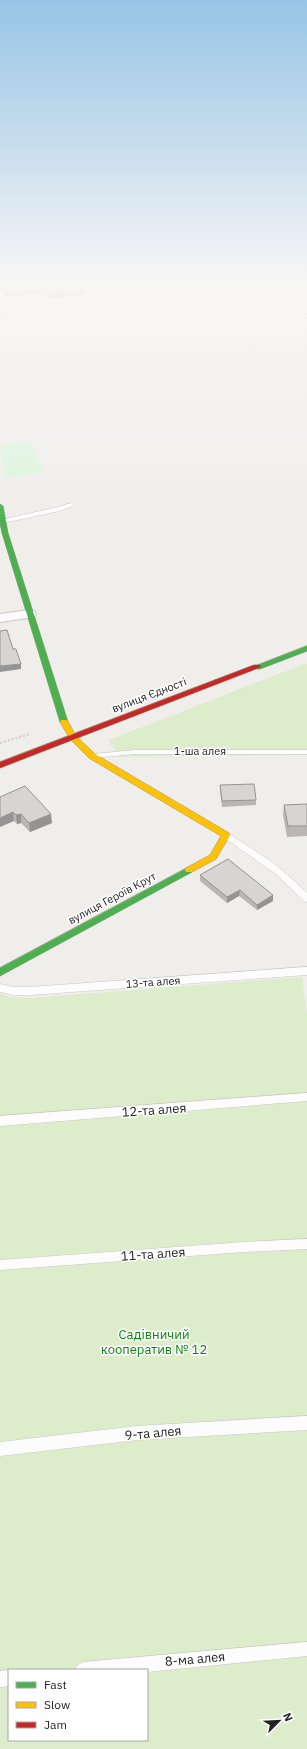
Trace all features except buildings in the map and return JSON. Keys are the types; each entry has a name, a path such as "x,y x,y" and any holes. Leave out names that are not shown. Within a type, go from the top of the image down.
{"street":[{"path":"0,506 2,524 29,614 63,721 73,737 92,756 226,835"},
{"path":"0,618 29,614"},
{"name":"вулиця Єдності","path":"0,766 307,648"},
{"name":"вулиця Героїв Крут","path":"0,972 213,857 226,835"}],"lane":[{"path":"2,524 71,505"},
{"name":"1-ша алея","path":"92,756 135,752 307,752"},
{"path":"226,835 264,861 300,891 307,899"},
{"name":"13-та алея","path":"0,988 14,991 30,991 307,971"},
{"name":"12-та алея","path":"0,1121 307,1097"},
{"name":"11-та алея","path":"0,1265 244,1247 307,1244"},
{"name":"9-та алея","path":"0,1449 137,1433 307,1423"},
{"name":"8-ма алея","path":"94,1669 307,1649"}],"path":[{"path":"0,743 34,733"}],"green space":[{"path":"31,442 44,472 5,479 0,446"},
{"path":"307,663 307,755 119,757 109,740"},
{"name":"Садівничий кооператив № 12","path":"302,977 307,1013 307,1749 0,1749 0,994 11,997 30,998"}],"traffic: fast":[{"path":"0,506 5,533 64,722"},
{"path":"257,667 307,648"},
{"path":"0,972 189,870"}],"traffic: slow":[{"path":"64,722 73,737 92,756 226,835 213,857 189,870"}],"traffic: jam":[{"path":"0,765 257,667"}]}
